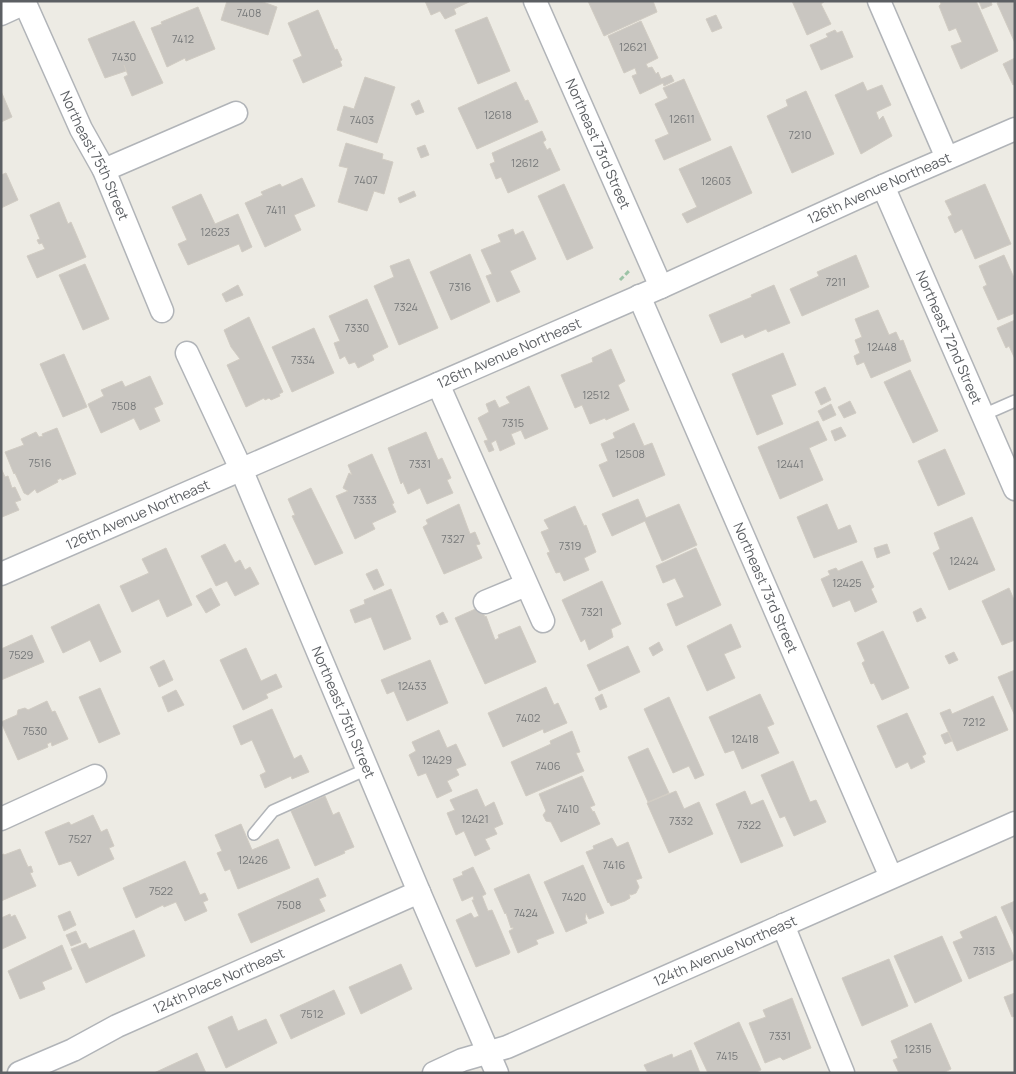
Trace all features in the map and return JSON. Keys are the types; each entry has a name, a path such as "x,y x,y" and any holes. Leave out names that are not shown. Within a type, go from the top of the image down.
{"street":[{"name":"Northeast 73rd Street","path":"535,1 661,287"},
{"path":"879,1 947,158"},
{"path":"1,14 25,2"},
{"name":"Northeast 75th Street","path":"25,2 81,129 104,170 162,311"},
{"path":"104,170 236,113"},
{"name":"126th Avenue Northeast","path":"1,574 661,287 883,186 1015,129"},
{"name":"Northeast 72nd Street","path":"883,186 1015,489"},
{"name":"Northeast 73rd Street","path":"639,296 891,877"},
{"name":"Northeast 75th Street","path":"187,353 240,469 493,1063"},
{"path":"438,384 542,621"},
{"path":"485,602 526,585"},
{"path":"1,819 94,776"},
{"name":"124th Avenue Northeast","path":"434,1073 462,1060 493,1063 506,1047 1015,823"},
{"name":"124th Place Northeast","path":"19,1073 73,1050 117,1026 419,892"},
{"path":"783,925 844,1073"}],"lane":[{"path":"982,415 1015,401"},
{"path":"254,834 273,811 367,769"}],"path":[{"path":"616,283 629,272 629,265"}],"building":[{"path":"227,1 260,1 277,7 268,35 221,20"},
{"path":"425,1 469,2 454,9 456,14 445,19 440,11 431,15"},
{"path":"588,1 653,1 657,12 604,36"},
{"path":"792,1 825,1 821,4 831,24 807,35"},
{"path":"940,1 976,1 998,51 961,69 951,46 962,42 956,28 949,31 939,6 941,4"},
{"path":"979,1 991,1 992,5 982,9"},
{"path":"1001,1 1015,1 1015,43 997,3"},
{"path":"198,7 215,49 186,61 185,58 167,67 151,28"},
{"path":"318,10 335,50 337,49 342,60 340,61 342,66 303,83 293,60 302,56 288,23"},
{"path":"716,15 722,28 712,32 706,19"},
{"path":"487,17 510,71 478,84 455,30"},
{"path":"134,21 163,83 132,96 124,77 128,75 124,65 126,71 105,78 88,39"},
{"path":"641,21 658,58 646,64 648,68 652,67 656,74 658,72 661,79 671,75 674,81 664,86 663,83 640,94 632,76 637,74 635,68 624,73 608,36"},
{"path":"835,30 837,33 842,31 853,57 821,70 810,45 828,37 826,34"},
{"path":"1015,58 1015,84 1013,85 1003,64"},
{"path":"365,77 395,87 377,143 337,130 344,106 354,109"},
{"path":"684,79 711,140 664,160 655,140 669,134 655,104 668,98 663,88"},
{"path":"516,82 525,101 528,100 538,122 477,149 458,108"},
{"path":"863,82 867,91 882,85 891,105 876,112 879,120 883,116 892,136 861,154 835,95"},
{"path":"1,91 12,117 1,122"},
{"path":"806,91 834,154 792,173 767,116 788,106 786,100"},
{"path":"419,100 424,112 416,115 411,104"},
{"path":"542,131 546,140 543,142 547,150 550,148 560,170 508,193 501,177 496,179 490,164 495,162 492,153"},
{"path":"346,143 383,154 382,159 393,162 384,194 374,191 367,211 338,202 348,168 339,166"},
{"path":"425,145 429,155 421,158 417,148"},
{"path":"731,146 752,193 687,223 682,214 697,207 679,169"},
{"path":"6,173 18,200 1,208 1,175"},
{"path":"302,178 315,206 294,215 301,230 265,247 245,203 263,195 261,192 280,184 282,187"},
{"path":"564,184 593,248 567,260 538,196"},
{"path":"985,184 1011,244 975,259 962,229 955,233 948,217 952,215 945,201"},
{"path":"414,191 416,196 400,203 398,198"},
{"path":"201,194 215,224 238,214 252,247 242,252 239,244 188,265 178,244 187,240 172,207"},
{"path":"59,202 68,224 71,222 86,257 37,278 27,256 45,249 42,243 39,244 37,240 40,239 30,215"},
{"path":"513,229 515,235 523,231 536,259 510,271 520,292 497,302 486,276 492,274 481,250 501,242 498,235"},
{"path":"470,254 490,302 451,320 430,272"},
{"path":"856,255 869,287 802,316 790,289 819,276 817,272"},
{"path":"1004,255 1015,280 1015,313 998,320 983,287 987,285 979,266"},
{"path":"409,259 438,328 399,345 374,286 394,277 390,266"},
{"path":"85,264 109,319 83,330 59,275"},
{"path":"238,285 243,295 226,302 222,294"},
{"path":"774,285 790,323 768,332 766,329 745,338 743,334 721,343 709,315 752,297 751,295"},
{"path":"367,299 388,347 372,355 374,360 358,368 355,362 349,364 345,356 340,359 334,343 340,341 329,316"},
{"path":"878,310 889,335 896,332 900,341 903,340 911,361 871,378 864,362 857,365 854,356 860,353 855,340 862,337 855,319"},
{"path":"249,317 283,392 279,394 280,396 271,400 269,398 265,400 264,398 246,407 227,365 240,359 231,347 224,330"},
{"path":"1015,320 1015,359 1009,346 1006,348 997,328"},
{"path":"314,328 334,373 292,392 272,347"},
{"path":"611,349 625,381 618,385 629,410 606,420 605,418 590,424 582,405 575,408 561,375 593,362 592,358"},
{"path":"783,353 796,385 771,395 783,424 757,435 732,374"},
{"path":"64,354 87,407 63,417 40,364"},
{"path":"910,370 938,431 913,443 884,382"},
{"path":"150,376 163,404 154,408 160,421 140,430 134,418 101,433 88,404 104,396 101,390 122,381 125,387"},
{"path":"529,386 548,429 525,439 521,430 511,434 515,444 500,451 496,440 491,443 494,450 489,452 484,441 488,440 478,418 489,412 486,404 495,400 499,408 510,403 506,397"},
{"path":"825,387 831,400 821,405 815,392"},
{"path":"850,401 856,413 844,418 838,407"},
{"path":"831,404 836,415 823,421 818,411"},
{"path":"818,421 827,440 809,448 823,480 780,499 758,447"},
{"path":"634,423 644,446 652,443 665,475 613,497 599,465 608,461 601,444 615,438 613,433"},
{"path":"841,427 846,436 835,441 831,431"},
{"path":"57,428 76,474 62,480 61,478 57,480 58,482 37,493 35,489 28,495 24,493 5,452 24,445 21,439 36,432 39,437"},
{"path":"426,432 438,460 442,458 451,478 447,480 453,493 427,504 420,488 408,494 403,482 401,484 388,448"},
{"path":"945,449 965,494 938,506 918,461"},
{"path":"372,454 394,503 392,504 396,512 372,523 375,529 355,539 336,496 348,491 343,488 349,473 352,475 348,465"},
{"path":"1,468 5,477 8,476 12,488 15,487 21,500 15,502 19,510 2,517"},
{"path":"311,488 343,553 315,565 292,516 295,515 288,499"},
{"path":"638,499 646,518 679,504 697,545 662,561 645,521 612,536 602,514"},
{"path":"459,504 470,534 475,532 480,544 476,545 482,558 444,574 423,527 428,524 426,520"},
{"path":"827,504 838,530 850,525 857,542 814,558 797,517"},
{"path":"575,506 584,526 586,525 596,552 584,558 589,570 564,581 560,572 556,573 547,553 550,552 541,532 549,529 544,520"},
{"path":"972,517 995,570 949,590 933,553 940,549 934,533"},
{"path":"225,544 235,563 240,560 245,570 250,567 259,584 235,596 227,581 216,586 201,556"},
{"path":"887,544 890,553 877,558 874,548"},
{"path":"166,548 192,605 167,617 159,599 132,612 120,586 149,573 142,559"},
{"path":"696,548 721,605 676,626 667,604 684,597 675,578 663,583 656,566"},
{"path":"862,561 874,587 871,589 877,602 855,612 850,600 833,607 821,579 830,575 828,571 836,568 838,571"},
{"path":"377,569 384,585 374,590 366,574"},
{"path":"602,581 621,624 611,629 613,637 589,650 585,639 581,642 562,600"},
{"path":"211,588 220,605 206,613 196,596"},
{"path":"1009,588 1015,602 1015,640 1002,645 982,601"},
{"path":"391,589 411,639 384,650 371,617 355,623 350,610 365,604 364,600"},
{"path":"99,604 121,652 100,662 90,640 63,653 51,627"},
{"path":"480,607 486,616 495,640 499,638 498,635 520,626 536,662 485,684 455,618"},
{"path":"921,608 926,618 917,622 913,612"},
{"path":"443,612 448,622 440,625 436,616"},
{"path":"731,624 741,647 724,654 735,678 707,691 687,646"},
{"path":"883,631 909,688 882,700 874,683 871,684 862,663 865,661 857,643"},
{"path":"32,635 44,662 1,680 1,649"},
{"path":"659,642 663,650 653,656 649,648"},
{"path":"628,646 640,672 599,691 587,665"},
{"path":"246,648 261,681 276,674 282,687 266,694 268,698 243,710 220,660"},
{"path":"954,652 958,660 949,664 945,656"},
{"path":"164,660 173,680 159,687 150,667"},
{"path":"430,660 448,703 407,721 394,691 387,694 381,680"},
{"path":"1015,670 1015,716 998,677"},
{"path":"546,687 554,705 558,703 567,723 544,733 543,729 503,747 488,713"},
{"path":"100,688 120,734 99,743 79,697"},
{"path":"176,690 184,705 168,712 162,697"},
{"path":"602,694 607,707 600,710 595,698"},
{"path":"760,694 774,724 767,727 779,753 742,769 734,750 725,753 709,717"},
{"path":"993,696 1008,730 957,751 940,713 950,709 952,714"},
{"path":"669,697 704,775 695,779 689,766 673,773 644,709"},
{"path":"47,701 52,712 55,711 68,739 52,746 51,742 47,744 48,747 18,760 1,722 17,715 18,710 25,708 28,710"},
{"path":"272,709 294,759 301,755 309,772 292,779 291,776 265,788 260,775 266,772 252,740 241,745 233,726"},
{"path":"907,713 926,754 922,756 925,762 911,769 908,762 896,768 877,726"},
{"path":"439,730 447,748 456,744 466,765 456,769 459,775 447,781 452,791 437,798 426,773 418,776 409,755 416,751 412,742"},
{"path":"572,731 580,752 576,753 584,771 526,796 511,762 551,744 550,741"},
{"path":"948,732 952,741 945,744 941,735"},
{"path":"648,748 669,793 648,802 628,757"},
{"path":"793,761 810,802 816,800 826,822 794,836 785,816 780,818 761,775"},
{"path":"582,776 595,805 590,807 600,824 561,842 551,822 546,821 543,815 546,811 539,794"},
{"path":"477,789 485,807 494,802 503,824 494,828 497,834 485,839 490,849 475,856 464,831 456,835 447,813 455,810 450,800"},
{"path":"676,791 684,809 699,802 713,834 669,853 647,803"},
{"path":"745,791 751,805 763,800 783,846 741,863 716,804"},
{"path":"325,796 333,815 339,812 354,847 315,866 291,811"},
{"path":"93,815 101,832 107,829 114,846 109,848 114,859 78,876 71,861 59,865 45,832 69,822 71,825"},
{"path":"241,824 252,850 278,839 290,868 238,889 230,869 225,871 217,853 222,851 215,835"},
{"path":"612,838 617,847 628,842 642,878 636,880 639,887 636,893 629,894 630,898 611,906 586,852 594,849 593,846"},
{"path":"20,849 28,867 31,866 33,872 30,873 36,886 1,901 1,855"},
{"path":"185,861 200,895 205,893 208,900 203,902 207,911 185,921 176,902 164,907 163,905 136,918 123,888"},
{"path":"583,865 604,913 589,919 586,913 585,919 587,923 566,932 544,882"},
{"path":"473,867 486,894 482,896 488,911 492,910 510,952 476,967 456,920 471,913 474,918 479,916 472,900 474,900 473,896 462,901 453,879 463,875 462,872"},
{"path":"529,874 554,933 536,940 538,944 518,953 509,931 513,927 511,928 494,889"},
{"path":"318,878 326,896 319,899 325,911 251,943 238,914"},
{"path":"1015,901 1015,938 1001,907"},
{"path":"70,911 76,925 64,931 58,916"},
{"path":"10,914 11,917 15,915 26,938 2,949 1,918"},
{"path":"996,916 1015,959 969,979 953,942 963,938 960,932"},
{"path":"134,930 145,956 86,983 71,949 86,943 89,949"},
{"path":"76,931 81,942 71,946 66,935"},
{"path":"942,936 962,981 915,1003 894,956"},
{"path":"62,945 72,969 42,982 45,989 20,999 8,971"},
{"path":"889,959 908,1006 862,1026 842,978"},
{"path":"401,964 412,989 361,1014 349,987"},
{"path":"334,990 345,1014 291,1039 280,1015"},
{"path":"1015,993 1015,1016 1012,1017 1004,997"},
{"path":"792,998 811,1048 783,1060 780,1057 765,1063 749,1023 766,1017 763,1010"},
{"path":"232,1016 238,1031 266,1019 277,1043 226,1068 208,1027"},
{"path":"739,1022 761,1070 754,1073 708,1073 694,1043"},
{"path":"931,1023 951,1069 943,1073 899,1073 893,1060 898,1058 891,1041"},
{"path":"691,1050 700,1073 648,1073 644,1065 672,1054 673,1058"},
{"path":"197,1053 206,1073 154,1073"}]}
